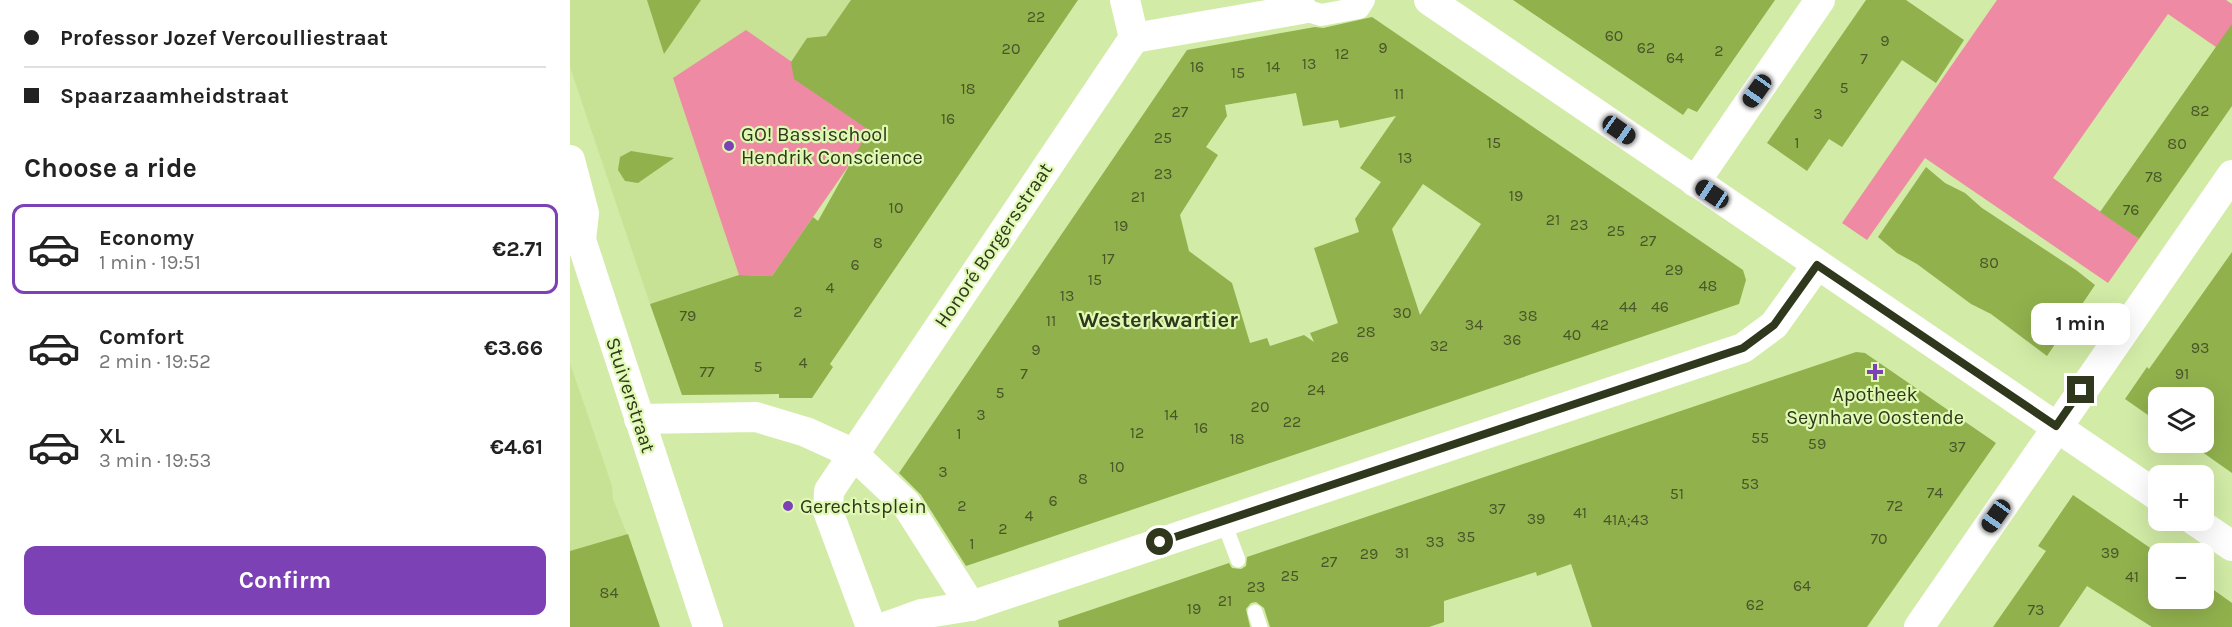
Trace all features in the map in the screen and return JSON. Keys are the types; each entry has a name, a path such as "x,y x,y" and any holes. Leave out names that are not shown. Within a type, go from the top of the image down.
{"street":[{"path":"1125,0 1134,38 1302,9 1321,15 1359,8 1364,0"},
{"path":"1430,0 2148,489"},
{"path":"1695,182 1820,0"},
{"name":"Honoré Borgersstraat","path":"852,453 1134,38"},
{"name":"Stuiverstraat","path":"570,160 584,213 581,240 708,627"},
{"path":"1919,627 2232,175"},
{"path":"885,627 921,615 970,606 1743,348 1774,325 1817,265"},
{"path":"639,419 756,417 806,432 852,453 906,504 970,606"},
{"path":"852,453 829,491 828,511 872,627"},
{"path":"2210,531 2232,546"}],"lane":[{"path":"1223,520 1238,560"},
{"path":"1255,612 1260,627"}],"shaded area":[{"name":"GO! Bassischool Hendrik Conscience","path":"570,0 966,0 772,276 650,304 570,67"},
{"path":"1997,0 2226,0 2232,4 2232,58 2168,14 2053,178 2139,239 2108,283 1925,158 1867,240 1842,223"},
{"path":"746,30 874,119 872,132 772,276 739,275 673,78"},
{"path":"570,363 612,486 613,499 640,567 570,589"}],"building":[{"path":"647,0 701,0 664,54"},
{"path":"851,0 1078,0 830,364 833,367 812,398 779,398 779,394 682,395 650,304 739,275 772,276 813,217 818,221 869,130 794,79 791,62 807,38 826,36"},
{"path":"1513,0 1775,0 1697,112 1688,108 1683,115"},
{"path":"1866,0 1906,0 1964,40 1936,83 1902,60 1842,147 1829,139 1807,171 1767,143"},
{"path":"1372,17 1743,270 1746,280 1739,304 966,566 921,495 899,473 1187,50 1315,27 1323,28","holes":["1296,93 1303,126 1338,120 1340,128 1396,116 1360,168 1381,182 1355,219 1359,232 1314,248 1338,323 1310,333 1314,342 1304,335 1270,346 1267,338 1250,343 1232,283 1189,251 1180,215 1218,155 1206,147 1227,116 1225,105","1423,184 1481,224 1420,315 1392,229"]},
{"path":"2232,24 2232,106 2139,239 2100,212"},
{"path":"631,151 674,158 638,183 625,181 618,170 620,157"},
{"path":"1926,167 1945,183 1965,193 1982,208 2095,285 2047,356 1991,314 1971,304 1917,264 1897,253 1878,237"},
{"path":"2232,252 2232,473 2204,453 2214,453 2214,387 2148,387 2148,415 2125,399 2147,367 2149,369"},
{"path":"1856,352 1865,353 1996,443 1867,627 1592,627 1571,564 1537,576 1536,572 1444,601 1444,622 1429,627 1270,627 1264,608 1256,602 1251,603 1246,609 1250,627 1059,627 1058,621 1229,563 1232,568 1241,569 1246,566 1247,557"},
{"path":"2073,495 2148,546 2148,609 2214,609 2214,590 2232,603 2232,627 2152,627 2087,586 2059,627 1993,627 2046,551 2038,546"},
{"path":"628,534 660,627 570,627 570,551"}],"place":[{"name":"GO! Bassischool Hendrik Conscience","path":"729,146"},
{"name":"Apotheek Seynhave Oostende","path":"1875,372"},
{"name":"Gerechtsplein","path":"788,506"}],"district":[{"name":"Westerkwartier","path":"1158,319"}],"route":[{"path":"1160,542 1743,348 1774,325 1817,265 2056,426 2081,390"}]}
